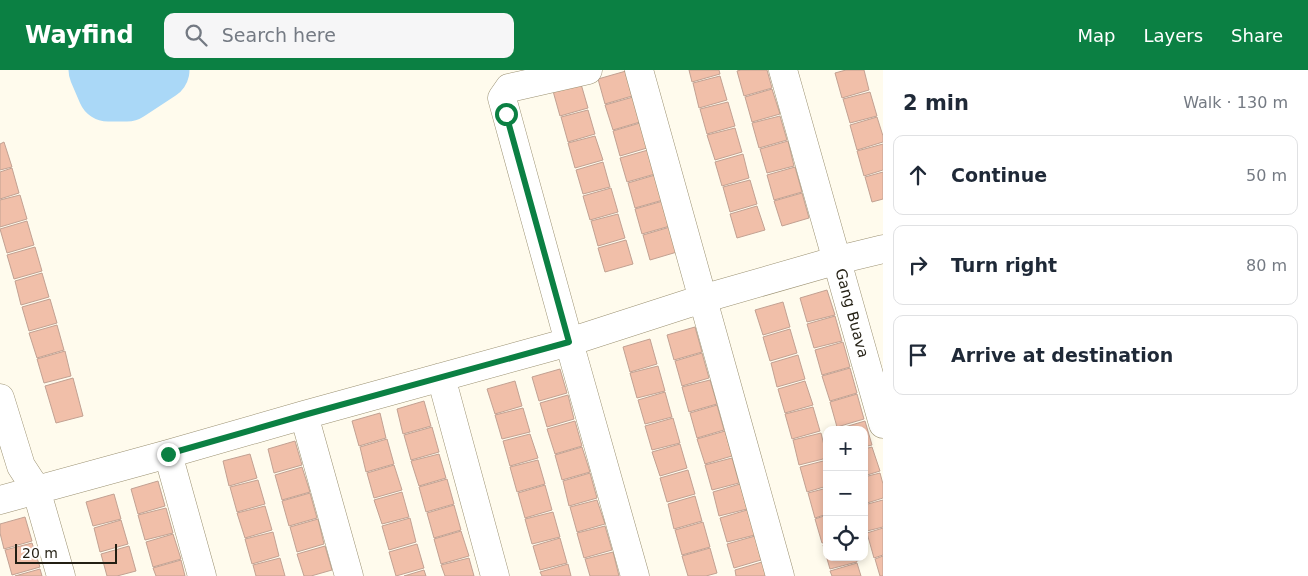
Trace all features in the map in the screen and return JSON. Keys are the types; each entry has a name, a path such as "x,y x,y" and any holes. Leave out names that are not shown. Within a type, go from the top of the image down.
{"street":[{"path":"588,70 509,88 502,98 635,576"},
{"path":"640,70 780,576"},
{"name":"Gang Buava","path":"783,70 883,424"},
{"path":"0,500 569,342 702,299 883,249"},
{"path":"441,377 495,576"},
{"path":"0,398 22,466 36,489 61,576"},
{"path":"304,415 349,576"},
{"path":"168,454 202,576"}],"building":[{"path":"689,70 719,70 720,74 692,82"},
{"path":"767,70 772,88 744,96 737,71"},
{"path":"846,70 864,70 869,90 842,98 835,73"},
{"path":"626,71 632,96 605,104 598,79"},
{"path":"720,76 727,100 699,108 693,83"},
{"path":"581,84 588,108 560,116 553,91"},
{"path":"772,89 780,114 752,122 745,97"},
{"path":"870,92 877,116 850,123 843,99"},
{"path":"633,97 640,122 613,130 605,105"},
{"path":"728,102 735,126 707,134 700,109"},
{"path":"588,110 595,134 568,142 561,117"},
{"path":"780,116 787,140 759,148 752,123"},
{"path":"877,117 883,142 857,150 850,125"},
{"path":"640,123 647,148 620,156 613,131"},
{"path":"735,128 742,152 715,160 707,135"},
{"path":"595,136 603,160 575,168 568,143"},
{"path":"788,141 794,166 767,173 760,149"},
{"path":"4,142 12,167 0,170 0,144"},
{"path":"883,144 883,170 864,176 857,151"},
{"path":"648,150 655,174 627,182 620,158"},
{"path":"743,154 749,178 722,186 715,162"},
{"path":"603,162 610,187 583,194 576,170"},
{"path":"795,167 802,192 774,200 767,175"},
{"path":"12,168 19,193 0,199 0,172"},
{"path":"883,172 883,199 872,202 865,177"},
{"path":"655,175 663,200 635,208 628,183"},
{"path":"750,180 757,204 730,212 723,187"},
{"path":"611,188 618,212 590,220 583,196"},
{"path":"802,193 809,218 782,226 774,201"},
{"path":"20,195 27,219 0,227 0,200"},
{"path":"663,201 670,226 642,234 635,209"},
{"path":"757,206 765,230 737,238 730,214"},
{"path":"618,214 625,238 598,246 591,221"},
{"path":"27,221 34,245 7,253 0,229"},
{"path":"670,227 677,252 650,260 643,235"},
{"path":"626,240 633,264 605,272 598,248"},
{"path":"35,247 42,271 14,279 7,255"},
{"path":"42,273 49,297 21,305 15,281"},
{"path":"827,290 835,315 807,322 800,298"},
{"path":"50,299 57,323 29,331 22,307"},
{"path":"783,302 790,327 763,335 755,310"},
{"path":"835,316 842,341 814,348 807,324"},
{"path":"57,325 64,350 37,358 29,333"},
{"path":"695,327 702,352 674,360 667,335"},
{"path":"790,329 797,353 770,361 763,337"},
{"path":"650,339 657,364 630,372 623,347"},
{"path":"843,342 850,367 822,375 815,350"},
{"path":"65,351 71,376 44,383 37,359"},
{"path":"702,353 709,378 682,386 675,361"},
{"path":"798,355 805,379 777,387 771,363"},
{"path":"658,366 665,391 637,398 630,373"},
{"path":"850,368 857,393 830,401 822,376"},
{"path":"560,369 567,393 539,401 532,377"},
{"path":"73,378 83,416 56,423 45,386"},
{"path":"710,380 717,404 689,412 682,387"},
{"path":"515,381 522,406 495,414 487,389"},
{"path":"805,381 813,405 785,413 778,389"},
{"path":"665,392 672,417 645,424 638,400"},
{"path":"857,394 864,419 837,426 830,402"},
{"path":"568,395 574,419 547,427 540,403"},
{"path":"424,401 431,426 403,434 397,409"},
{"path":"717,405 724,430 697,438 690,413"},
{"path":"813,407 820,431 792,439 785,414"},
{"path":"523,408 530,432 502,439 495,415"},
{"path":"380,413 386,438 359,446 352,421"},
{"path":"673,418 680,443 652,450 645,426"},
{"path":"575,421 582,446 555,454 547,429"},
{"path":"865,421 866,426 848,426"},
{"path":"432,427 439,452 411,460 404,435"},
{"path":"725,431 732,456 705,464 697,439"},
{"path":"868,431 872,445 868,446"},
{"path":"821,433 823,459 799,465 793,440"},
{"path":"530,434 538,458 510,466 503,441"},
{"path":"387,439 394,464 366,472 360,447"},
{"path":"295,441 302,465 274,473 268,449"},
{"path":"680,444 687,468 660,476 652,452"},
{"path":"582,447 590,472 562,480 555,455"},
{"path":"872,447 880,471 868,475 868,471 868,448"},
{"path":"250,454 257,478 229,486 223,461"},
{"path":"439,454 446,478 419,486 411,461"},
{"path":"732,458 739,483 712,490 705,465"},
{"path":"538,460 545,484 517,492 510,467"},
{"path":"823,461 823,487 807,492 800,467"},
{"path":"394,465 402,490 374,498 367,473"},
{"path":"302,467 310,492 282,500 275,475"},
{"path":"688,470 695,494 667,502 660,478"},
{"path":"590,473 597,498 569,506 563,481"},
{"path":"880,473 883,484 883,498 868,503 868,476"},
{"path":"447,479 454,504 426,512 419,487"},
{"path":"258,480 265,504 237,512 230,487"},
{"path":"158,481 165,506 138,514 131,489"},
{"path":"740,484 747,509 719,516 713,492"},
{"path":"545,485 552,510 525,518 518,493"},
{"path":"823,489 823,515 815,518 808,493"},
{"path":"402,492 409,517 382,524 374,500"},
{"path":"310,493 317,518 289,526 282,501"},
{"path":"114,494 121,519 93,526 86,502"},
{"path":"695,496 702,521 674,529 668,504"},
{"path":"597,500 605,524 577,532 570,507"},
{"path":"883,500 883,527 868,531 868,504"},
{"path":"454,505 461,530 434,538 427,513"},
{"path":"265,506 272,530 245,538 237,513"},
{"path":"166,508 173,533 145,540 138,515"},
{"path":"747,510 755,535 727,542 720,518"},
{"path":"553,512 560,537 532,544 525,519"},
{"path":"823,516 823,543 822,543 815,519"},
{"path":"25,517 32,541 4,549 0,524"},
{"path":"410,518 416,542 389,550 382,526"},
{"path":"318,519 324,544 297,552 290,527"},
{"path":"121,520 128,544 100,552 94,528"},
{"path":"703,522 710,547 682,555 675,530"},
{"path":"605,526 612,550 584,558 577,533"},
{"path":"883,528 883,555 874,558 868,533"},
{"path":"461,531 469,556 441,564 434,539"},
{"path":"273,532 279,556 252,564 245,539"},
{"path":"173,534 181,559 153,567 146,542"},
{"path":"755,536 761,560 734,568 727,544"},
{"path":"560,538 567,563 540,570 533,546"},
{"path":"32,543 40,567 12,575 5,550"},
{"path":"417,544 424,568 396,576 389,552"},
{"path":"129,546 136,571 117,576 107,576 101,554"},
{"path":"325,546 332,570 304,576 297,554"},
{"path":"710,548 717,573 706,576 688,576 682,556"},
{"path":"613,552 619,576 590,576 585,559"},
{"path":"883,556 883,576 880,576 875,559"},
{"path":"280,558 285,576 256,576 253,565"},
{"path":"469,558 474,576 445,576 441,565"},
{"path":"181,560 185,576 156,576 153,568"},
{"path":"828,561 857,561 857,562 830,569"},
{"path":"762,562 766,576 736,576 735,570"},
{"path":"857,563 861,576 832,576 830,571"},
{"path":"568,564 571,576 542,576 540,572"},
{"path":"40,569 42,576 15,576"},
{"path":"424,570 426,576 404,576"}],"waterway":[{"path":"99,70 108,91 127,91 159,70"}],"route":[{"path":"168,454 569,342 506,114"}]}
